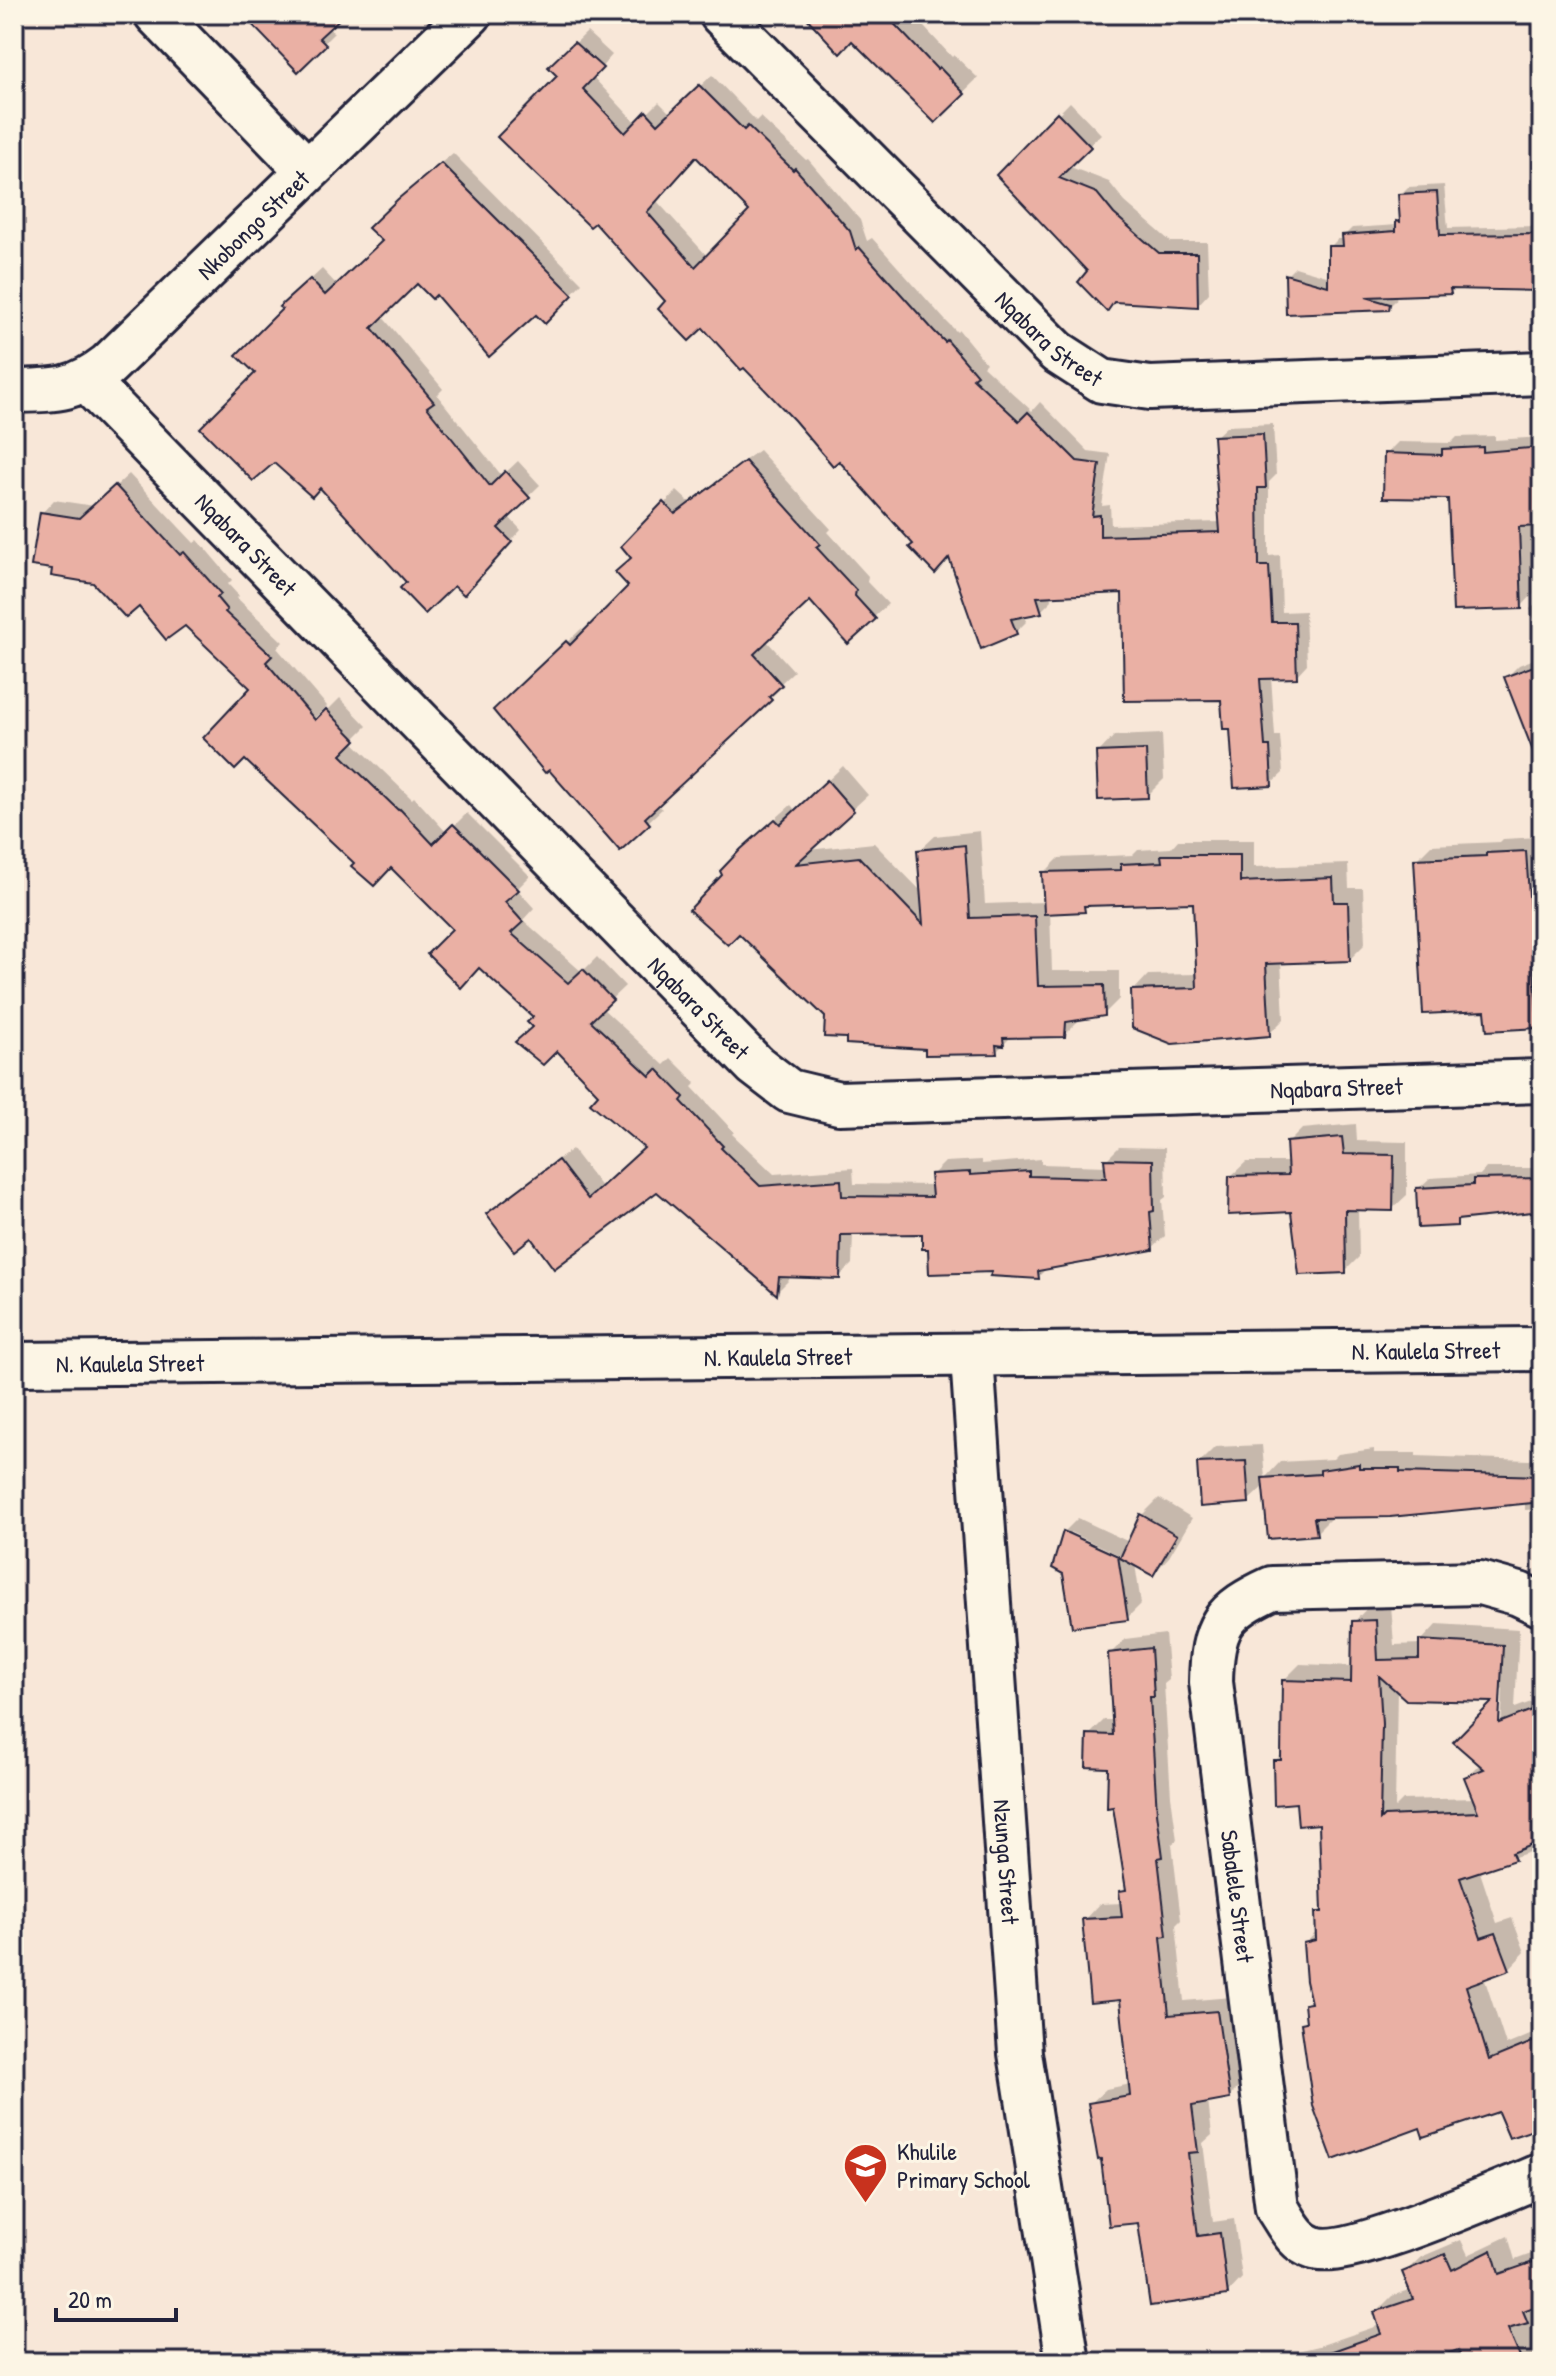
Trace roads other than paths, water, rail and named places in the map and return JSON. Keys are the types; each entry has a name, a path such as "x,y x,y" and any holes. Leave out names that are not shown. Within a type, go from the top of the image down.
{"street":[{"path":"156,14 307,170"},
{"name":"Nkobongo Street","path":"14,391 53,390 87,381 129,345 470,14"},
{"name":"Nqabara Street","path":"721,14 1057,352 1102,381 1150,388 1542,373"},
{"name":"Nqabara Street","path":"87,381 755,1065 789,1091 839,1103 1542,1081"},
{"name":"N. Kaulela Street","path":"14,1364 972,1357 1542,1349"},
{"name":"Nzunga Street","path":"972,1357 1020,2053 1068,2362"},
{"name":"Sabalele Street","path":"1542,1605 1519,1594 1480,1583 1272,1588 1241,1603 1225,1618 1212,1651 1211,1666 1277,2208 1295,2236 1315,2249 1390,2235 1542,2175"}],"place":[{"name":"Khulile Primary School","path":"866,2204"}]}
